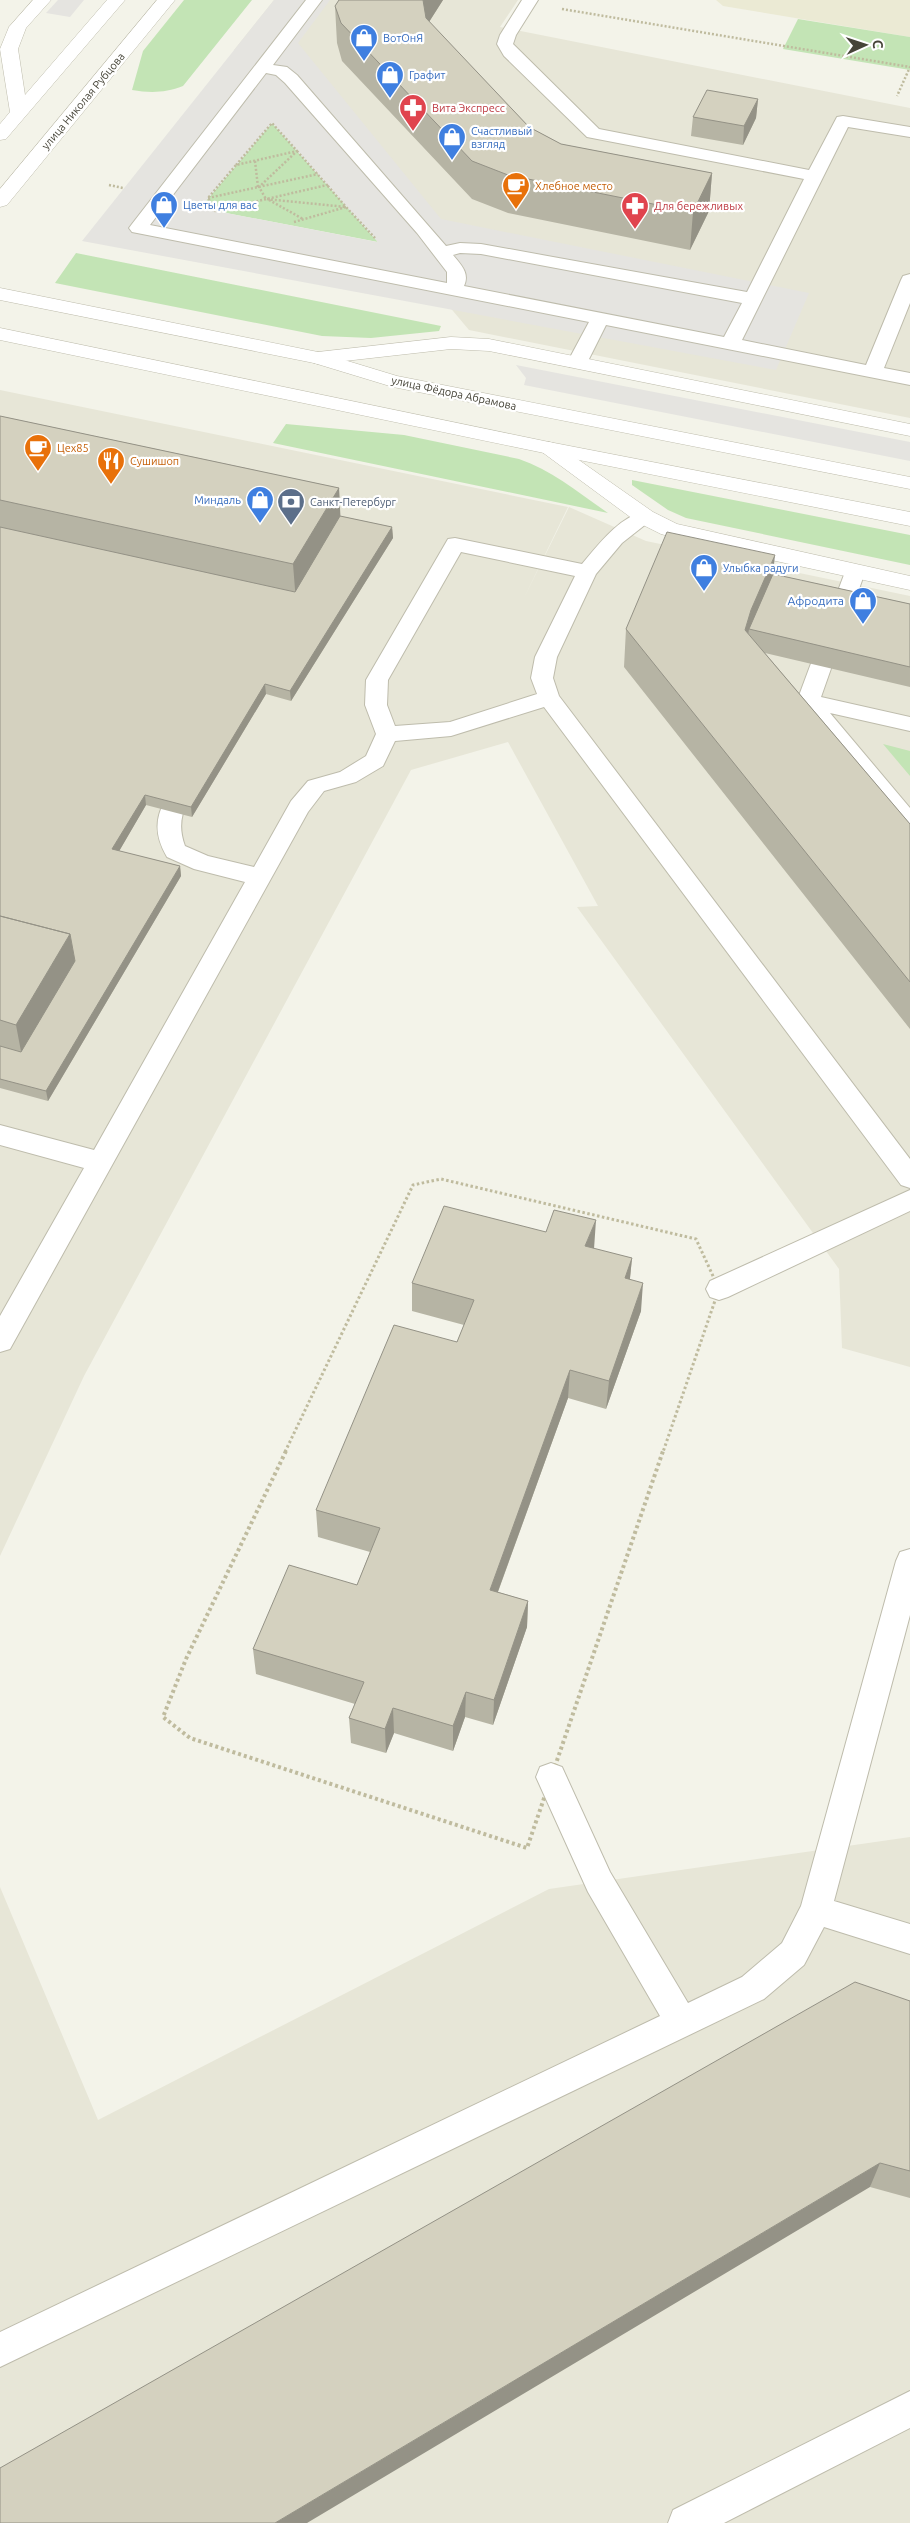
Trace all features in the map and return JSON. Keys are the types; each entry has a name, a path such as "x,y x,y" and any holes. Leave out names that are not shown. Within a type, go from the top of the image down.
{"street":[{"path":"19,113 10,49 18,27 42,0"},
{"path":"0,135 116,0"},
{"name":"улица Николая Рубцова","path":"0,201 166,0"},
{"name":"улица Фёдора Абрамова","path":"0,294 318,358 393,381 910,483"},
{"path":"0,334 549,448 910,519"},
{"path":"318,358 451,343 489,346 910,430"},
{"path":"549,448 645,517 669,529 855,572 910,582"}],"lane":[{"path":"314,0 264,68 138,228 601,317 910,379"},
{"path":"530,0 508,35 505,44 510,52 593,132 814,176"},
{"path":"264,68 281,71 291,78 441,252 456,271 458,280 454,289"},
{"path":"731,344 843,121 910,132"},
{"path":"441,252 460,248 481,249 754,299"},
{"path":"873,372 910,280"},
{"path":"577,363 601,317"},
{"path":"645,517 615,538 587,572 546,657 542,678 549,698 910,1178"},
{"path":"0,1341 299,807 316,786 348,777 375,761 387,734 376,705 377,680 455,544 587,572"},
{"path":"808,701 855,572"},
{"path":"387,734 451,729 549,698"},
{"path":"808,701 910,724"},
{"path":"808,701 910,822"},
{"path":"201,761 170,811 167,832 175,851 202,863 259,878"},
{"path":"0,1134 100,1162"},
{"path":"720,1289 910,1200"},
{"path":"0,2350 752,1988 780,1966 793,1954 816,1910 910,1560"},
{"path":"551,1777 599,1882 681,2022"},
{"path":"816,1910 910,1939"},
{"path":"686,2523 910,2410"}],"path":[{"path":"561,9 910,67 896,97 849,109 843,121"},
{"path":"208,198 272,123 378,242 369,240"},
{"path":"236,166 297,151"},
{"path":"258,187 297,151"},
{"path":"255,161 258,187 266,198 304,219"},
{"path":"208,198 318,174"},
{"path":"215,211 327,185"},
{"path":"208,198 215,211"},
{"path":"266,198 346,206"},
{"path":"295,226 286,224 346,206"},
{"path":"215,211 224,212"},
{"path":"440,1179 696,1238 720,1289 551,1777 527,1848 190,1738 163,1718 186,1659 414,1185 440,1179"}],"shaded area":[{"path":"58,0 84,0 70,17 46,13"},
{"path":"274,0 518,0 500,27 910,108 910,418 469,330 234,50"},
{"path":"274,0 330,0 298,43 441,219 809,293 776,370 82,241","holes":["272,123 377,242 200,208"]},
{"path":"716,0 910,0 910,37 723,6"},
{"path":"516,365 910,442 910,461 524,385 526,378"},
{"path":"0,390 568,507 523,600 569,507 646,541 910,596 910,1367 842,1348 839,1269 577,907 598,906 508,742 411,770 84,1376 0,1556"},
{"path":"910,1837 910,2523 0,2523 0,1887 98,2120 549,1889"}],"green space":[{"path":"184,0 252,0 183,86 158,92 132,90 143,51"},
{"path":"798,19 910,37 910,70 783,49"},
{"path":"272,123 378,242 200,208"},
{"path":"76,253 441,326 439,331 371,338 322,336 55,283"},
{"path":"286,424 404,435 519,459 543,469 608,513 273,443"},
{"path":"632,480 910,535 910,565 686,518 668,510 632,485"},
{"path":"883,744 910,751 910,776"}],"building":[{"path":"339,0 423,0 426,18 529,127 561,144 712,173 693,212 508,175 472,161 341,23 335,6"},
{"path":"707,90 758,99 744,126 693,117"},
{"path":"0,416 339,488 293,564 0,500"},
{"path":"340,516 392,527 290,691 265,684 191,807 145,795 112,849 180,866 46,1091 0,1079 0,1046 21,1052 75,961 70,934 0,916 0,527 295,592"},
{"path":"667,532 775,555 751,610 745,630 910,824 910,982 626,629"},
{"path":"773,574 910,604 910,667 749,629"},
{"path":"0,916 70,934 16,1025 0,1020"},
{"path":"444,1206 546,1232 554,1210 596,1220 585,1246 632,1258 625,1278 643,1283 609,1381 570,1370 490,1590 528,1601 494,1700 466,1692 453,1726 393,1708 385,1729 349,1718 364,1682 253,1649 289,1565 357,1585 380,1528 316,1510 394,1325 457,1342 474,1300 412,1283"},
{"path":"855,1982 910,2001 910,2171 880,2163 275,2523 0,2523 0,2468"}],"place":[{"name":"ВотОнЯ","path":"364,62"},
{"name":"Графит","path":"390,99"},
{"name":"Вита Экспресс","path":"413,132"},
{"name":"Счастливый взгляд","path":"452,161"},
{"name":"Хлебное место","path":"516,210"},
{"name":"Цветы для вас","path":"164,229"},
{"name":"Для бережливых","path":"635,230"},
{"name":"Цех85","path":"38,472"},
{"name":"Сушишоп","path":"111,485"},
{"name":"Миндаль","path":"260,524"},
{"name":"Санкт-Петербург","path":"291,526"},
{"name":"Улыбка радуги","path":"704,592"},
{"name":"Афродита","path":"863,625"}]}
